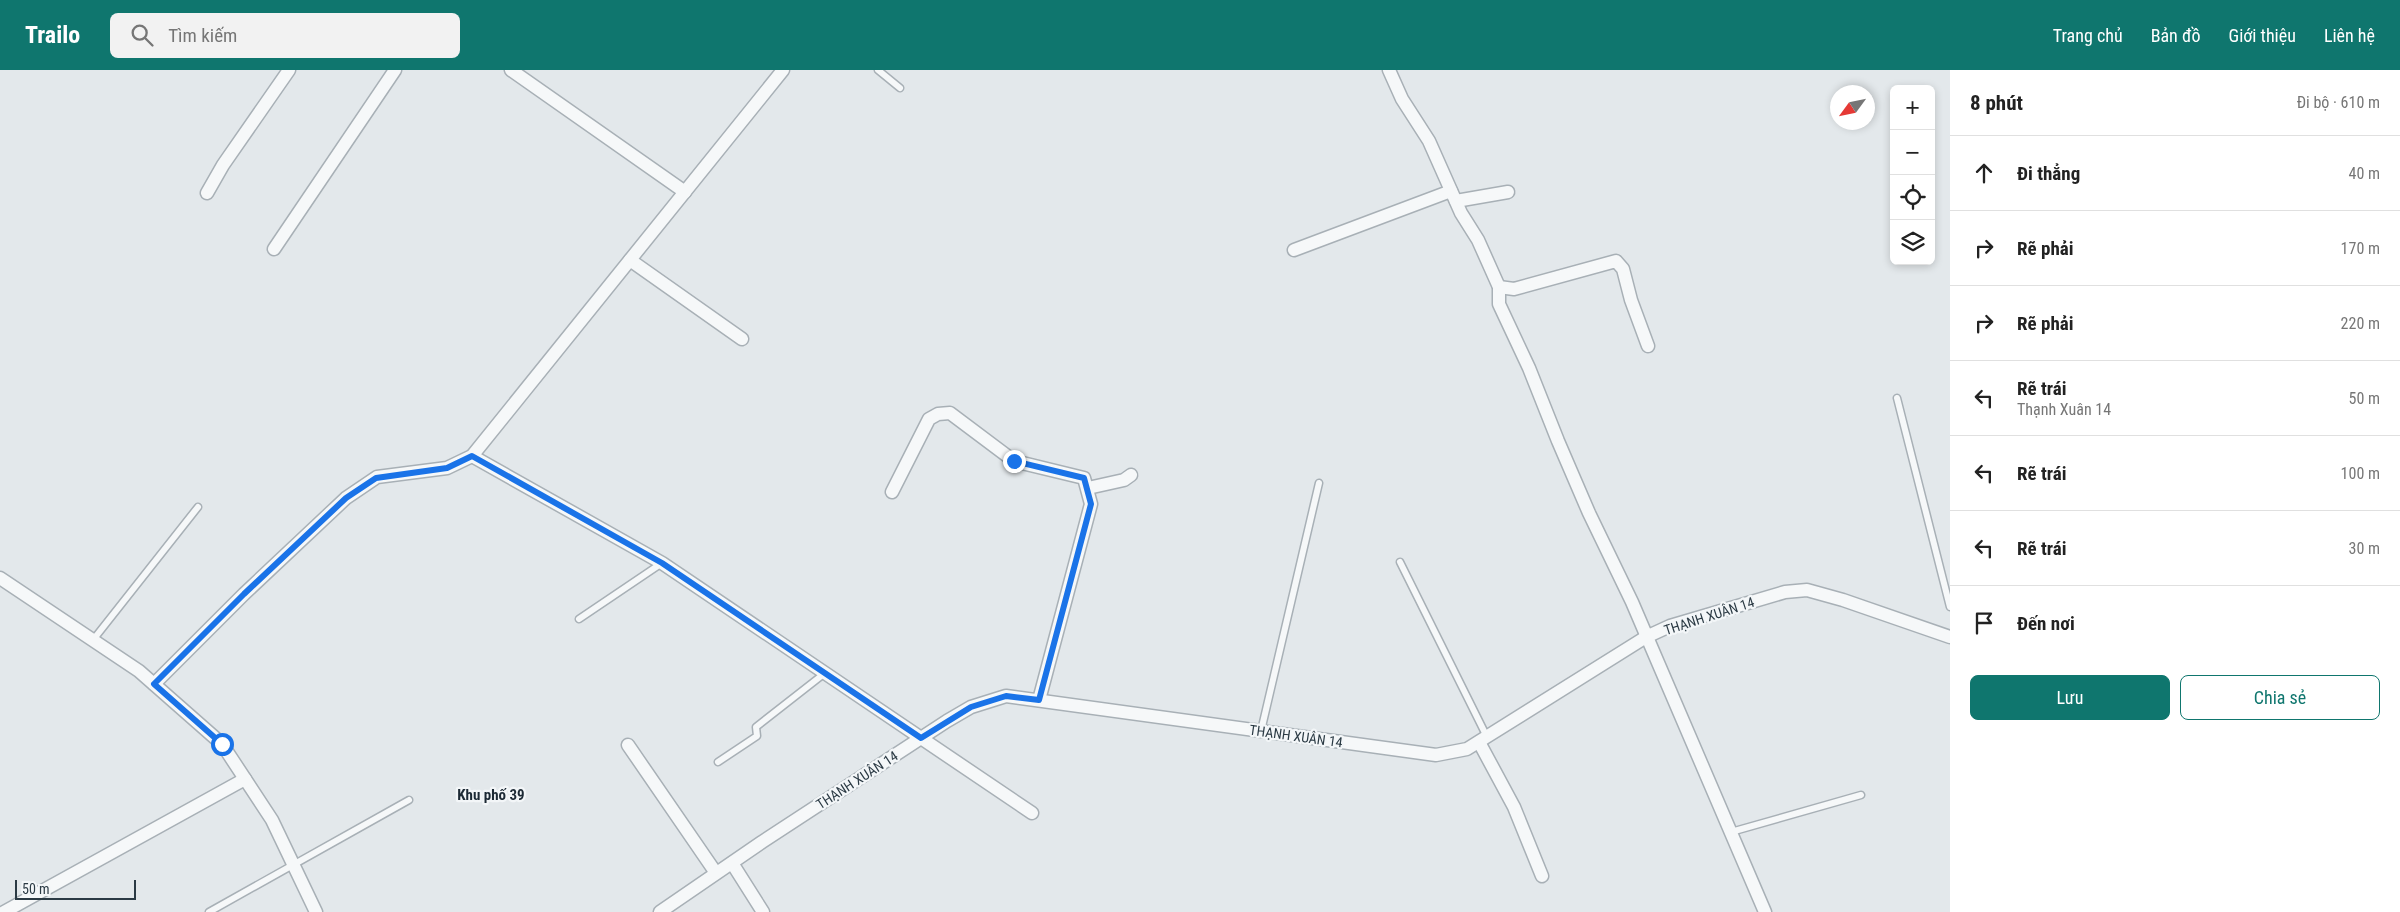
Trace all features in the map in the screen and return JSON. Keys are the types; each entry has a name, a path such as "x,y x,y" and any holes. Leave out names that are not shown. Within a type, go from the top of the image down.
{"street":[{"path":"208,193 222,165 289,70"},
{"path":"274,249 395,70"},
{"path":"512,70 685,192"},
{"path":"154,684 244,594 346,498 376,478 447,468 472,456 783,70"},
{"path":"1389,70 1402,99 1429,141 1499,287 1499,304 1529,368 1589,513 1632,602 1765,912"},
{"path":"1294,250 1454,196 1508,192"},
{"path":"630,260 742,339"},
{"path":"1499,287 1514,289 1616,261 1623,269 1631,300 1648,346"},
{"path":"892,492 929,419 938,414 950,413 1014,461 1084,478 1091,504 1039,700"},
{"path":"472,456 662,563 1032,813"},
{"path":"1088,488 1124,480 1131,475"},
{"path":"0,578 139,671 222,744 272,820 316,912"},
{"name":"THẠNH XUÂN 14","path":"660,912 921,738 971,707 1006,696 1436,755 1467,749 1646,637 1670,626 1785,592 1808,590 1843,600 1950,637"},
{"path":"1483,739 1514,807 1542,876"},
{"path":"628,745 716,873"},
{"path":"4,912 245,779"},
{"path":"732,863 763,912"}],"lane":[{"path":"878,70 900,88"},
{"path":"1897,398 1950,607"},
{"path":"1261,730 1319,483"},
{"path":"93,640 198,508"},
{"path":"1400,562 1483,739"},
{"path":"578,619 662,563"},
{"path":"718,762 757,736 756,727 825,674"},
{"path":"1731,832 1861,795"},
{"path":"209,912 409,800"}],"district":[{"name":"Khu phố 39","path":"491,795"}],"route":[{"path":"222,744 154,684 244,594 346,498 376,478 447,468 472,456 662,563 921,738 971,707 1006,696 1039,700 1091,504 1084,478 1014,461"}]}
